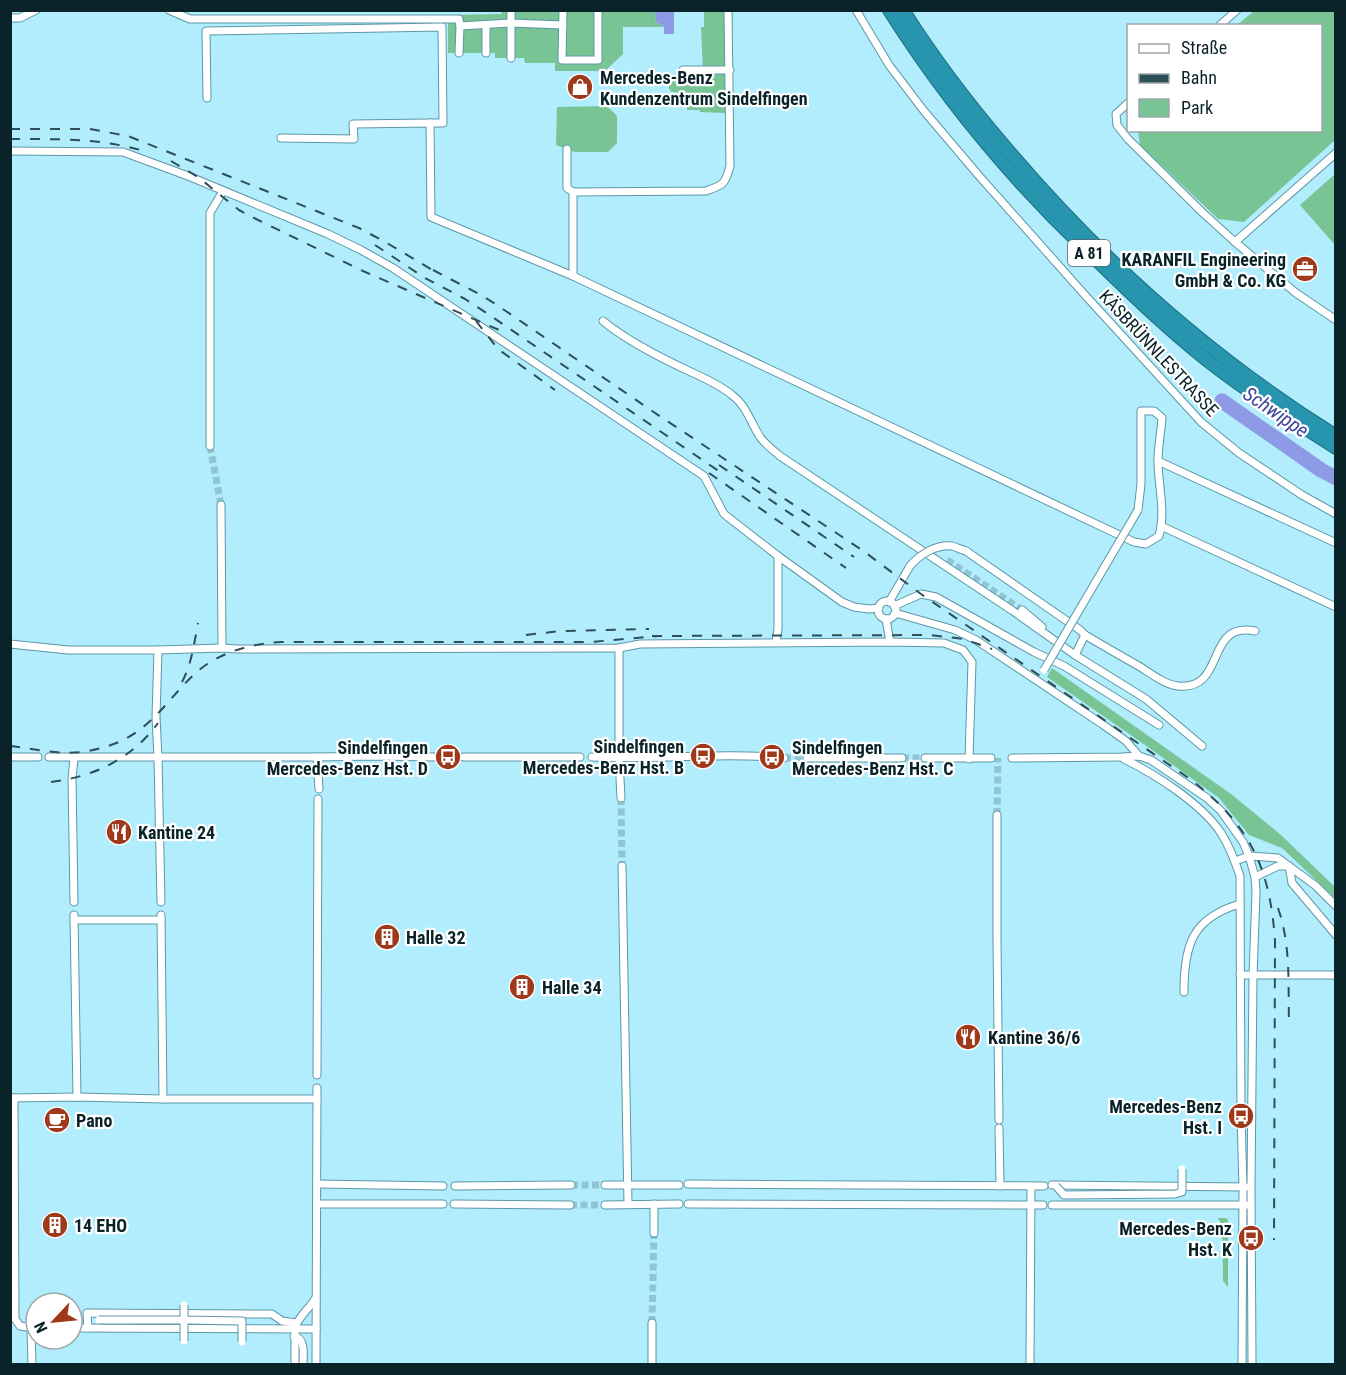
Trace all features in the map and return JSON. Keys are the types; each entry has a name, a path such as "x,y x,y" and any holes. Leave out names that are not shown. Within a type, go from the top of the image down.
{"highway":[{"name":"A 81","path":"889,10 960,112 1020,183 1101,266 1208,360 1335,448"},
{"name":"A 81","path":"903,10 953,82 992,131 1044,193 1095,245 1144,292 1192,333 1239,370 1335,436"},
{"path":"911,10 953,82"}],"street":[{"path":"10,18 20,18 36,10"},
{"path":"170,10 190,19 459,19 459,53"},
{"path":"511,10 511,58"},
{"path":"562,10 562,60 598,60 598,10"},
{"path":"567,149 567,188 573,192 706,190 721,186 730,166 728,10"},
{"name":"KÄSBRÜNNLESTRASSE","path":"856,10 889,65 931,119 980,177 1201,422 1239,453 1335,514"},
{"path":"1221,24 1237,10"},
{"path":"459,26 510,23 563,25"},
{"path":"486,25 486,53"},
{"path":"207,98 206,31 442,27 443,123 353,124 354,139 281,138"},
{"path":"683,70 730,70"},
{"path":"1127,104 1116,114 1117,125 1150,161 1235,242 1296,293 1335,321"},
{"path":"430,123 431,217 573,276 1134,542 1146,544 1159,536 1161,497 1158,461 1162,418 1154,411 1141,411 1142,484 1138,510 1044,670 1037,680"},
{"path":"10,151 123,152 188,176 361,250 393,268 704,476 724,514 842,602 854,607 879,608"},
{"path":"1235,242 1335,153"},
{"path":"210,446 210,213 223,191"},
{"path":"573,192 573,276"},
{"path":"603,321 617,333 709,380 734,396 742,404 759,435 780,456 1075,655 1146,699 1202,746"},
{"path":"1158,461 1335,543"},
{"path":"810,481 819,481"},
{"path":"221,505 222,648"},
{"path":"1161,526 1335,607"},
{"path":"886,619 891,618 893,607 915,559 937,547 952,546 966,551 1085,635 1176,686 1192,686 1204,679 1226,637 1244,629 1255,631"},
{"path":"776,642 778,556"},
{"path":"893,607 921,594 936,597 1034,652 1064,666 1159,725"},
{"path":"890,642 886,619 879,614 881,603 956,630 976,640 1126,741 1139,756"},
{"path":"1022,610 1049,636"},
{"path":"1075,655 1085,635"},
{"path":"10,644 68,650 158,650 620,648 640,644 776,642 944,643 963,650 972,662 969,759"},
{"path":"620,648 621,798"},
{"path":"158,650 156,717 161,902"},
{"path":"1012,758 1139,756 1151,760 1207,798 1221,811 1243,842 1249,856 1255,877 1256,892 1247,1187 1243,1205 1242,1365"},
{"path":"10,757 38,757"},
{"path":"49,757 434,757"},
{"path":"317,757 318,789"},
{"path":"464,757 580,757"},
{"path":"592,757 784,758"},
{"path":"1122,757 1141,767 1205,815 1220,831 1232,853 1240,876 1241,1116 1247,1187 1251,1205 1252,1365"},
{"path":"74,902 72,779 75,758"},
{"path":"807,758 902,758"},
{"path":"925,758 991,758"},
{"path":"317,1075 318,799"},
{"path":"997,815 1000,1186"},
{"path":"1235,861 1249,856 1278,858 1316,886 1335,906"},
{"path":"622,866 628,1204"},
{"path":"1255,877 1278,866 1289,866"},
{"path":"1289,866 1292,883 1335,935"},
{"path":"1184,992 1184,970 1190,943 1205,921 1223,909 1240,904"},
{"path":"76,1097 74,917 161,918 163,1099"},
{"path":"1240,975 1335,975"},
{"path":"316,1365 317,1088"},
{"path":"24,1327 20,1326 15,1318 12,1098 317,1099"},
{"path":"1182,1169 1182,1192 1175,1194 1064,1195 1054,1186 1247,1187"},
{"path":"317,1184 443,1186"},
{"path":"688,1184 1044,1186"},
{"path":"455,1186 571,1185"},
{"path":"605,1185 679,1185"},
{"path":"1030,1363 1031,1186"},
{"path":"317,1204 443,1204"},
{"path":"454,1204 570,1205"},
{"path":"654,1204 654,1233"},
{"path":"605,1205 679,1204"},
{"path":"688,1204 1043,1205"},
{"path":"1052,1204 1251,1205"},
{"path":"295,1365 295,1329 316,1298"},
{"path":"184,1305 184,1341"},
{"path":"84,1322 88,1320 272,1314 295,1329 302,1342 303,1365"},
{"path":"88,1320 316,1329"},
{"path":"88,1320 242,1321 242,1342"},
{"path":"652,1323 652,1365"}],"green space":[{"path":"504,10 655,11 656,22 664,27 623,27 623,54 605,71 555,71 555,63 525,63 524,58 495,58 495,53 448,53 448,15 501,14"},
{"path":"704,11 724,11 726,113 687,110 687,100 684,100 683,93 671,92 669,88 669,81 677,81 677,73 703,73 701,27 704,27"},
{"path":"1254,11 1335,11 1335,140 1244,222 1218,219 1140,145 1138,132 1322,132 1322,24 1238,24"},
{"path":"607,106 617,116 617,143 608,152 574,152 556,145 557,107"},
{"path":"1335,174 1335,245 1300,205"},
{"path":"1052,668 1231,794 1281,835 1335,887 1335,898 1282,848 1249,835 1219,798 1047,677"},
{"path":"1218,1218 1228,1220 1228,1287 1223,1281 1222,1226"}],"water":[{"path":"655,11 674,11 674,34 664,34 664,27 656,22"}],"waterway":[{"name":"Schwippe","path":"1222,401 1336,478"}],"tunnel":[{"path":"210,446 221,505"},
{"path":"947,560 1022,610"},
{"path":"434,757 464,757"},
{"path":"784,758 807,758"},
{"path":"902,758 925,758"},
{"path":"997,815 998,758"},
{"path":"621,798 622,866"},
{"path":"571,1185 605,1185"},
{"path":"570,1205 605,1205"},
{"path":"652,1323 654,1233"}],"railway":[{"path":"10,129 90,129 128,136 359,228 439,274"},
{"path":"10,139 97,142 147,152"},
{"path":"171,161 198,177 239,210 256,219 363,271 506,333"},
{"path":"375,245 425,278 488,314 723,474"},
{"path":"433,270 497,305 862,550 921,594 1190,779 1228,813 1242,831 1262,869 1268,891 1275,941 1274,1240"},
{"path":"476,321 498,349 555,390"},
{"path":"719,465 854,557"},
{"path":"709,473 846,568"},
{"path":"182,682 190,661 198,623"},
{"path":"526,635 561,631 649,629"},
{"path":"652,636 929,635 964,639 992,649"},
{"path":"10,746 68,753 88,751 114,744 144,726 203,667 231,652 260,644 281,642 591,642 659,636"},
{"path":"51,782 82,776 110,764 136,747 158,723"},
{"path":"1278,908 1287,950 1289,1023"}],"place":[{"name":"Mercedes-Benz Kundenzentrum Sindelfingen","path":"580,87"},
{"name":"KARANFIL Engineering GmbH & Co. KG","path":"1305,269"},
{"name":"Sindelfingen Mercedes-Benz Hst. B","path":"703,756"},
{"name":"Sindelfingen Mercedes-Benz Hst. D","path":"448,757"},
{"name":"Sindelfingen Mercedes-Benz Hst. C","path":"772,757"},
{"name":"Kantine 24","path":"119,832"},
{"name":"Halle 32","path":"387,937"},
{"name":"Halle 34","path":"522,987"},
{"name":"Kantine 36/6","path":"968,1037"},
{"name":"Mercedes-Benz Hst. I","path":"1241,1116"},
{"name":"Pano","path":"57,1120"},
{"name":"14 EHO","path":"55,1225"},
{"name":"Mercedes-Benz Hst. K","path":"1251,1238"}]}
